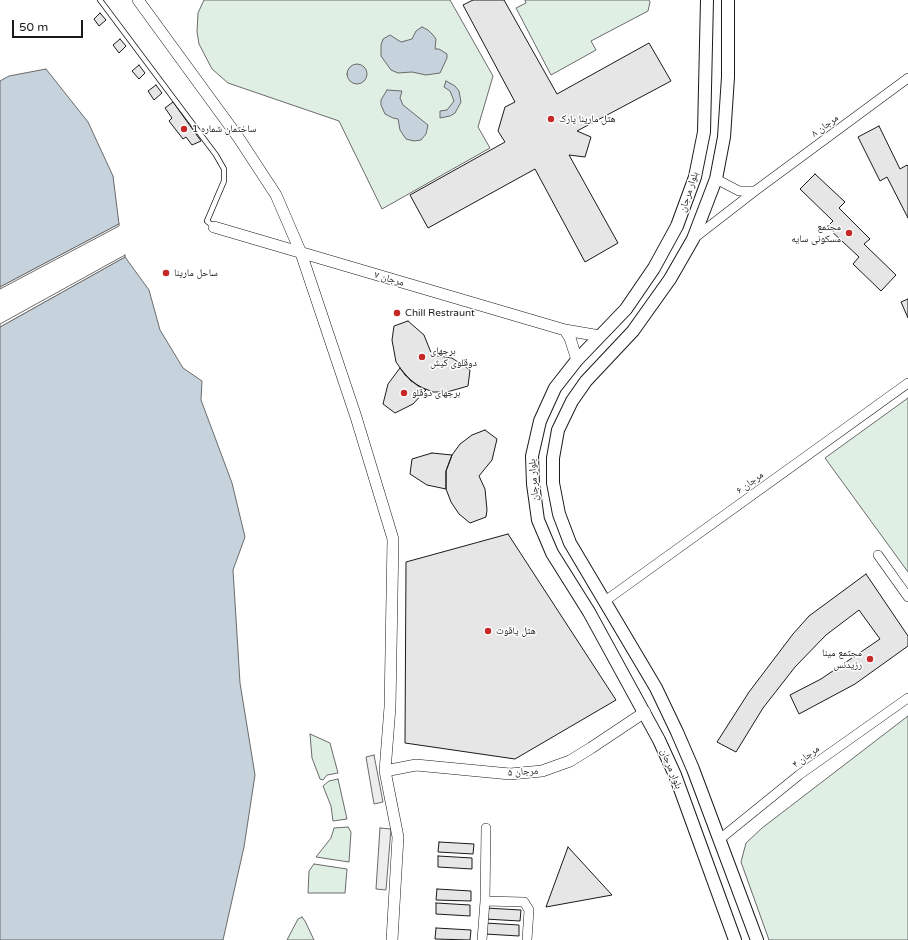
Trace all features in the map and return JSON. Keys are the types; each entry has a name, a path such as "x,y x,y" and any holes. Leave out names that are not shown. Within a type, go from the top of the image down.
{"main road":[{"name":"بلوار مرجان","path":"707,0 704,132 695,176 677,226 654,268 626,309 577,360 555,388 540,421 532,456 533,484 538,520 552,553 589,612 645,712 675,775 735,940"},
{"name":"بلوار مرجان","path":"728,0 728,76 724,138 716,179 693,239 670,279 633,331 586,381 572,401 558,430 552,458 553,484 559,514 570,542 656,688 677,732 720,839 757,940"},
{"path":"589,612 605,601"}],"street":[{"path":"138,0 238,137 276,195 301,253 356,417 393,539 390,707 385,770 398,837 392,940"},
{"name":"مرجان ۸","path":"693,239 755,191 908,78"},
{"path":"716,179 739,191 755,191"},
{"name":"مرجان ۷","path":"214,227 565,330 600,336"},
{"path":"565,330 570,338 577,360"},
{"name":"مرجان ۶","path":"605,601 908,383"},
{"path":"878,556 908,596"},
{"name":"مرجان ۴","path":"720,839 799,775 908,698"},
{"name":"مرجان ۵","path":"385,770 416,765 510,774 542,771 570,761 645,712"},
{"path":"482,940 485,902 486,828"},
{"path":"485,902 524,902 529,910 527,940"}],"lane":[{"path":"100,0 216,155 224,169 224,181 207,221 214,227"}],"green space":[{"path":"204,0 450,0 493,76 478,127 490,148 382,209 339,121 228,83 212,69 199,44 197,32 198,13"},
{"path":"525,0 649,0 650,2 648,11 591,41 596,50 551,75 516,8 526,3"},
{"path":"908,398 908,572 825,458"},
{"path":"908,716 908,940 769,940 741,862 746,843 762,828"},
{"path":"310,734 330,743 338,773 327,775 323,780 320,779 312,758"},
{"path":"338,779 347,819 333,821 331,806 323,786 329,781"},
{"path":"348,827 351,832 349,862 316,857 331,838 334,828"},
{"path":"314,864 347,869 345,893 308,893 309,871"},
{"path":"302,917 314,940 287,940 298,919"}],"shaded area":[{"path":"422,27 428,30 436,39 435,49 439,49 447,54 447,58 440,73 426,75 412,72 398,73 391,70 381,56 381,45 383,39 390,35 401,42 412,39 416,31"},
{"path":"353,64 361,64 367,70 367,78 361,84 353,84 347,78 347,70"},
{"path":"46,69 88,122 113,176 119,224 0,287 0,81 9,76"},
{"path":"446,81 455,86 459,91 461,102 455,113 450,116 440,118 440,111 447,110 454,101 450,91 444,87"},
{"path":"387,90 402,91 400,98 403,105 428,125 426,134 421,140 414,141 406,139 400,130 398,119 385,114 381,105 381,100"},
{"path":"125,257 149,290 160,330 183,368 202,381 201,400 232,483 245,537 233,570 240,683 255,775 244,847 223,940 0,940 0,327"},
{"path":"374,755 383,802 374,804 366,757"},
{"path":"380,828 391,829 386,890 376,889"}],"pier":[{"path":"119,224 119,226 0,289 0,287"},
{"path":"125,255 125,257 0,327 0,324"}],"building":[{"name":"هتل مارینا پارک","path":"473,0 504,0 557,94 649,43 671,81 577,131 591,137 585,157 569,155 618,243 585,262 535,169 428,228 410,195 505,142 498,131 505,107 515,102 463,5"},
{"path":"100,13 106,20 99,26 94,19"},
{"path":"120,39 126,46 119,53 113,45"},
{"path":"139,65 145,73 139,79 132,71"},
{"path":"156,85 162,93 154,100 148,91"},
{"name":"ساختمان شماره 1","path":"173,102 201,141 192,145 186,137 183,139 169,121 172,118 165,108"},
{"path":"879,126 900,169 907,165 908,166 908,218 887,177 880,181 858,137"},
{"name":"مجتمع مسکونی سایه","path":"815,174 845,202 839,208 870,239 864,244 896,275 881,291 853,264 859,257 827,227 833,221 800,189"},
{"path":"908,299 908,318 901,302"},
{"name":"برجهای دوقلوی کیش","path":"408,321 424,335 432,355 452,358 470,370 468,386 447,392 433,392 418,386 405,375 396,362 392,340 394,326"},
{"name":"برجهای دوقلو","path":"400,368 411,381 426,390 413,404 395,413 383,404 388,384"},
{"path":"485,430 497,439 492,460 479,476 485,489 487,510 486,517 470,523 459,514 451,502 446,489 446,471 452,455 460,444 472,435"},
{"path":"432,453 452,455 446,471 446,489 427,485 410,474 412,459"},
{"name":"هتل یاقوت","path":"508,534 616,700 515,759 405,743 406,562"},
{"name":"مجتمع مینا رزیدنس","path":"866,574 908,636 908,646 855,684 799,714 790,695 821,679 880,639 859,610 826,635 795,667 763,708 736,752 717,742 749,692 793,634 809,616"},
{"path":"439,842 474,844 473,854 438,852"},
{"path":"568,847 612,895 546,907"},
{"path":"438,856 472,858 472,869 438,867"},
{"path":"437,889 471,891 471,901 436,900"},
{"path":"436,903 470,905 470,916 436,914"},
{"path":"486,908 521,910 520,921 485,919"},
{"path":"485,923 519,925 519,936 485,934"},
{"path":"436,928 471,930 470,940 435,939"}],"place":[{"name":"هتل مارینا پارک","path":"551,119"},
{"name":"ساختمان شماره 1","path":"184,129"},
{"name":"مجتمع مسکونی سایه","path":"849,233"},
{"name":"ساحل مارینا","path":"166,273"},
{"name":"Chill Restraunt","path":"397,313"},
{"name":"برجهای دوقلوی کیش","path":"422,357"},
{"name":"برجهای دوقلو","path":"404,393"},
{"name":"هتل یاقوت","path":"488,631"},
{"name":"مجتمع مینا رزیدنس","path":"870,659"}]}
